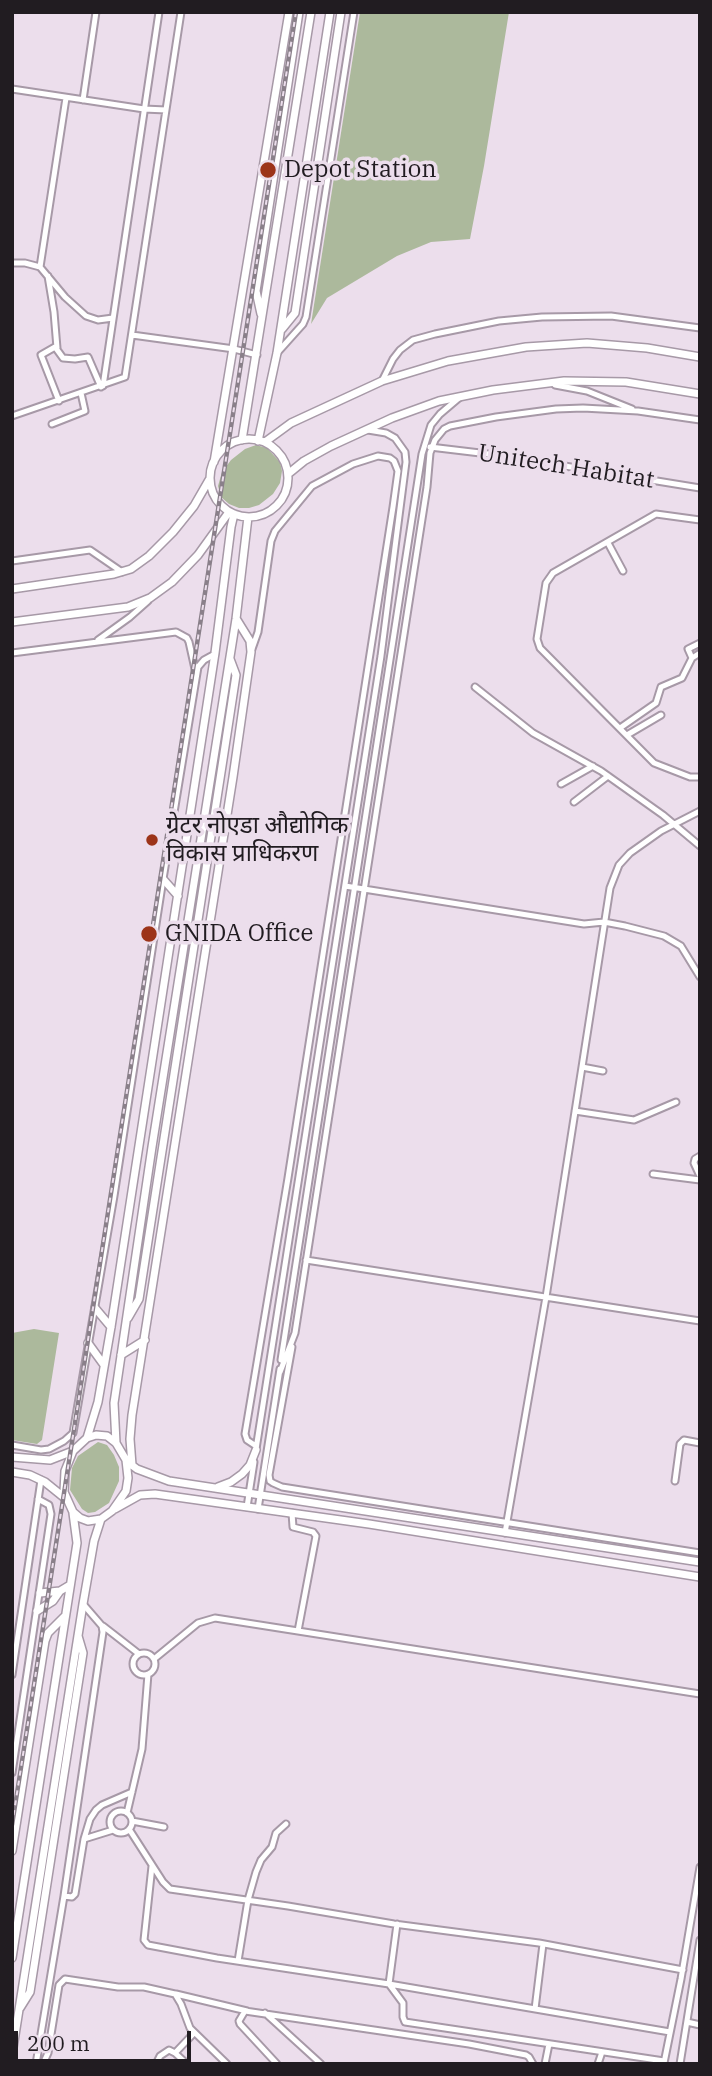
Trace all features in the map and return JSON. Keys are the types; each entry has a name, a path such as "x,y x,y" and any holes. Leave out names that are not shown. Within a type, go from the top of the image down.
{"street":[{"path":"83,100 96,12"},
{"path":"102,386 159,12"},
{"path":"12,416 124,379 181,12"},
{"path":"12,589 131,569 149,556 173,532 206,488 214,462 289,12"},
{"path":"262,318 256,292 299,12"},
{"path":"243,440 311,12"},
{"path":"261,441 281,330 330,12"},
{"path":"281,330 295,313 341,12"},
{"path":"277,353 306,317 354,12"},
{"path":"12,89 166,110"},
{"path":"40,267 66,98"},
{"path":"12,263 40,267 65,297 86,316 97,320 113,318"},
{"path":"48,276 57,348 63,358 88,357 102,386"},
{"path":"382,381 393,359 413,340 499,321 611,316 700,328"},
{"path":"132,335 233,349 257,355"},
{"path":"261,441 382,381 448,361 526,347 587,343 700,356"},
{"path":"57,348 41,355 59,401"},
{"path":"288,474 304,461 392,418 439,401 494,390 564,381 626,382 700,394"},
{"path":"545,383 587,391 638,411"},
{"path":"52,424 85,411 81,393"},
{"path":"258,1509 425,447 431,427 440,414 460,397"},
{"path":"700,420 638,411 556,409 450,426 440,434 432,448 295,1334 269,1475 270,1481 282,1486 700,1553"},
{"path":"431,427 440,434"},
{"path":"256,1448 247,1440 246,1434 376,616 406,462 405,452 395,438 386,433 367,430"},
{"path":"210,477 213,495 218,502 231,513 248,517 264,514 274,508 287,487 288,474 285,464 279,454 261,441 243,440 224,449 214,462"},
{"name":"Unitech Habitat","path":"425,447 497,455 700,488"},
{"path":"112,1511 126,1491 130,1429 251,652 258,632 273,535 309,489 331,474 353,464 384,456 394,461 398,471 386,618 247,1507"},
{"path":"414,513 427,487"},
{"path":"96,641 172,582 198,555 231,513"},
{"path":"87,1438 98,1402 111,1327 215,653 231,513"},
{"path":"700,520 656,514 549,577 537,639 540,648 657,765 690,777 700,777"},
{"path":"116,1443 113,1412 236,619 248,517"},
{"path":"608,543 623,571"},
{"path":"12,561 90,550 122,572"},
{"path":"12,622 128,607 150,598"},
{"path":"376,616 386,618"},
{"path":"236,619 250,641 251,652"},
{"path":"12,653 176,632 189,642 197,675"},
{"path":"692,658 688,649 700,643"},
{"path":"12,1445 45,1450 73,1434 197,675 200,664 215,653"},
{"path":"620,728 656,703 661,687 682,678 692,658 700,653"},
{"path":"475,687 533,733 608,776 700,846"},
{"path":"627,735 661,715"},
{"path":"561,785 593,766"},
{"path":"574,802 608,776"},
{"path":"506,1533 610,888 619,864 630,853 673,824 700,811"},
{"path":"163,879 178,895"},
{"path":"345,886 584,924 604,922 669,938 684,948 700,977"},
{"path":"582,1067 603,1071"},
{"path":"575,1111 634,1119 676,1102"},
{"path":"653,1174 700,1178 694,1163 700,1156"},
{"path":"306,1260 699,1318"},
{"path":"95,1308 111,1327"},
{"path":"279,1372 295,1334"},
{"path":"121,1356 145,1340"},
{"path":"88,1343 104,1365"},
{"path":"12,1958 77,1539 73,1512 64,1492 65,1471 74,1451 87,1438 107,1436 116,1443 129,1463 156,1478 700,1562"},
{"path":"675,1481 680,1444 684,1440 700,1443"},
{"path":"214,1488 231,1482 242,1474 250,1465 256,1448"},
{"path":"12,1457 50,1460 74,1451"},
{"path":"12,1472 41,1480 69,1502"},
{"path":"12,1675 41,1480"},
{"path":"280,1498 282,1486"},
{"path":"12,2054 94,1541 101,1520 112,1511 140,1496 155,1494 700,1577"},
{"path":"12,1773 51,1514 49,1505 38,1499"},
{"path":"390,1516 392,1504"},
{"path":"73,1512 89,1521 101,1520"},
{"path":"292,1514 293,1527 313,1532 316,1536 298,1631"},
{"path":"37,1611 70,1585"},
{"path":"40,1593 60,1591"},
{"path":"83,1604 102,1626 139,1654 149,1654 154,1658 155,1666 148,1674 142,1749 128,1813 132,1821 129,1829 120,1833 113,1830 84,1839"},
{"path":"12,1852 45,1641 48,1633 65,1616"},
{"path":"154,1658 198,1623 215,1618 700,1694"},
{"path":"36,2064 64,1896 102,1626"},
{"path":"19,2011 30,1992 83,1653 78,1635"},
{"path":"139,1654 134,1662 135,1670 148,1674"},
{"path":"64,1896 72,1897 75,1894 90,1819 103,1805 132,1792"},
{"path":"113,1830 111,1816 117,1812 128,1813"},
{"path":"132,1821 164,1827"},
{"path":"238,1961 248,1900 258,1866 270,1851 276,1833 286,1824"},
{"path":"129,1829 170,1889 543,1944 682,1970"},
{"path":"152,1866 145,1942 168,1949 670,2032"},
{"path":"397,1924 389,1984 403,2003 404,2020 409,2024 664,2062 700,1867"},
{"path":"680,2064 700,1940"},
{"path":"535,2009 543,1944"},
{"path":"33,1971 50,1974"},
{"path":"43,2064 48,2053 62,1980 118,1987 144,1987 247,2011 469,2043 526,2055 533,2064"},
{"path":"175,1994 186,2022 194,2033 227,2064"},
{"path":"247,2011 242,2014 240,2024 277,2064"},
{"path":"265,2013 321,2064"},
{"path":"687,2022 700,2025"},
{"path":"175,2053 194,2033"},
{"path":"545,2064 549,2043"},
{"path":"156,2064 160,2056 169,2050 187,2064"},
{"path":"598,2064 602,2052"},
{"path":"634,2064 635,2056"}],"green space":[{"path":"360,12 509,12 470,239 431,242 397,256 327,298 311,324"},
{"path":"256,445 267,448 280,462 280,483 273,494 259,505 239,508 221,497 218,486 222,472 231,460 245,449"},
{"path":"34,1329 59,1333 42,1440 37,1444 12,1440 12,1333"},
{"path":"98,1442 107,1445 114,1455 119,1467 119,1481 109,1503 95,1512 88,1513 82,1509 70,1490 72,1468 78,1456"}],"railway":[{"path":"12,1825 296,12"}],"place":[{"name":"Depot Station","path":"268,170"},
{"name":"ग्रेटर नोएडा औद्योगिक विकास प्राधिकरण","path":"152,840"},
{"name":"GNIDA Office","path":"149,934"}]}
